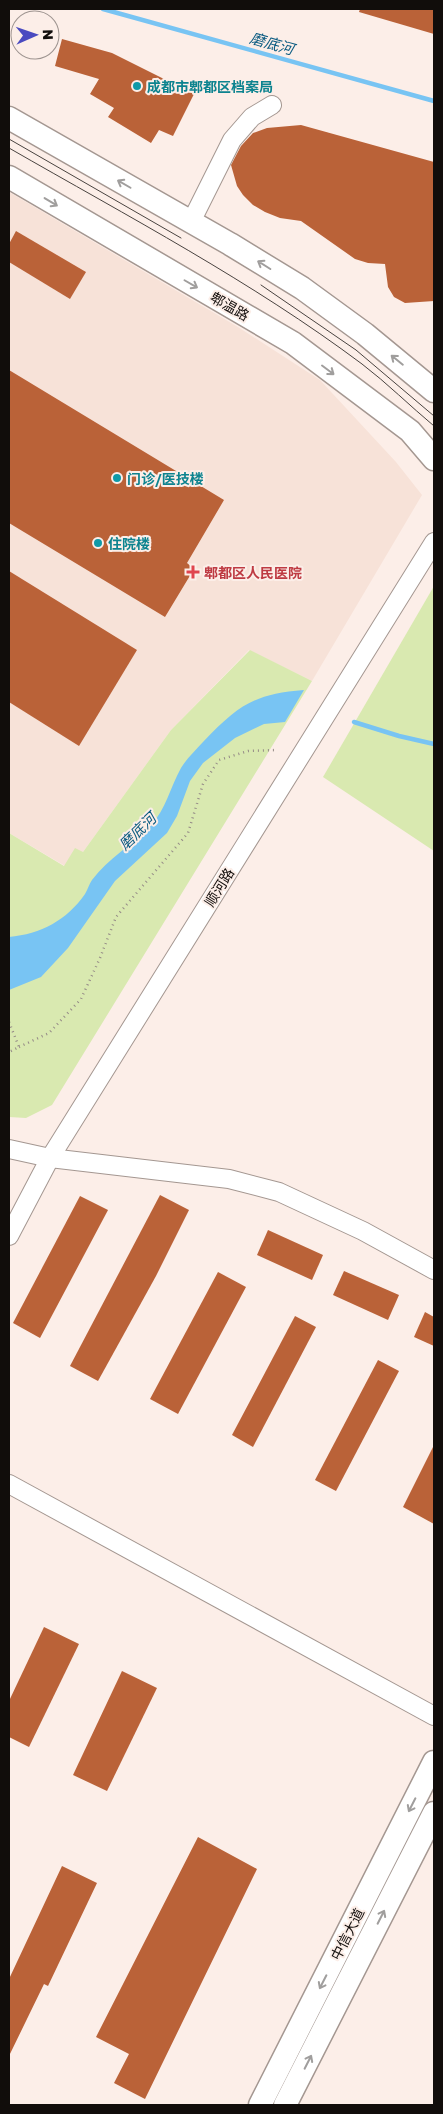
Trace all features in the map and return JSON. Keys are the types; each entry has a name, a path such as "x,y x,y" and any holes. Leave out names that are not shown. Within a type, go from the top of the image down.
{"main road":[{"path":"9,118 302,288 365,334 434,391"},
{"name":"郫温路","path":"9,177 293,343 410,431 434,459"},
{"name":"中信大道","path":"260,2105 434,1762"},
{"name":"中信大道","path":"286,2105 434,1813"}],"street":[{"path":"191,222 232,140 252,117 272,106"},
{"name":"顺河路","path":"9,1236 50,1158 434,542"},
{"path":"9,1149 50,1158 229,1179 278,1192 362,1231 434,1270"},
{"path":"9,1484 434,1716"}],"path":[{"path":"9,1052 49,1033 81,999 116,917 188,833 204,784 219,760 248,751 277,750"},
{"path":"9,1022 19,1047"}],"shaded area":[{"name":"郫都区人民医院","path":"9,192 238,327 320,380 396,462 422,495 312,681 249,650 171,730 83,852 65,866 9,833"}],"green space":[{"path":"434,586 434,851 323,777"},
{"path":"250,650 312,681 52,1105 26,1118 9,1117 9,833 64,866 75,848 83,852 171,730"}],"water":[{"path":"304,690 285,722 264,724 235,738 203,763 190,781 177,816 167,833 115,881 68,948 41,977 9,990 9,937 32,933 42,929 61,918 78,903 98,872 144,832 156,819 183,764 226,719 259,699 286,692"}],"building":[{"path":"360,9 434,9 434,34 359,12"},
{"name":"成都市郫都区档案局","path":"62,39 112,53 194,94 173,136 159,130 151,143 108,117 114,108 90,94 99,79 55,66 57,60 60,60"},
{"path":"301,125 434,162 434,301 405,303 394,297 388,287 385,264 368,263 355,259 301,221 280,218 265,212 253,205 243,195 237,186 231,165 241,146 253,133 267,128"},
{"path":"16,231 86,272 70,299 9,262 9,244"},
{"path":"9,370 224,500 187,563 194,569 165,617 9,523"},
{"path":"9,571 137,650 79,746 9,702"},
{"path":"160,1195 189,1210 156,1276 98,1381 70,1366"},
{"path":"80,1196 108,1210 40,1338 13,1323"},
{"path":"268,1230 323,1255 312,1280 257,1255"},
{"path":"344,1271 399,1295 388,1320 333,1295"},
{"path":"218,1272 246,1287 178,1414 150,1399"},
{"path":"425,1312 434,1317 434,1346 414,1337"},
{"path":"295,1316 316,1327 253,1447 232,1435"},
{"path":"378,1360 399,1371 336,1491 315,1480"},
{"path":"434,1445 434,1524 403,1507"},
{"path":"44,1627 79,1644 29,1747 9,1737 9,1701"},
{"path":"122,1671 157,1688 107,1791 73,1775"},
{"path":"198,1837 257,1869 145,2099 114,2083 129,2054 96,2037"},
{"path":"62,1866 97,1883 48,1986 44,1984 9,2056 9,1979"}],"waterway":[{"name":"磨底河","path":"103,9 434,101"},
{"name":"磨底河","path":"354,722 399,736 434,744"}],"tram line":[{"path":"9,139 181,238"},
{"path":"9,148 189,251 277,305 362,364 434,426"},
{"path":"261,285 356,350 434,416"}],"place":[{"name":"成都市郫都区档案局","path":"137,86"},
{"name":"门诊/医技楼","path":"117,478"},
{"name":"住院楼","path":"98,543"},
{"name":"郫都区人民医院","path":"193,572"}]}
